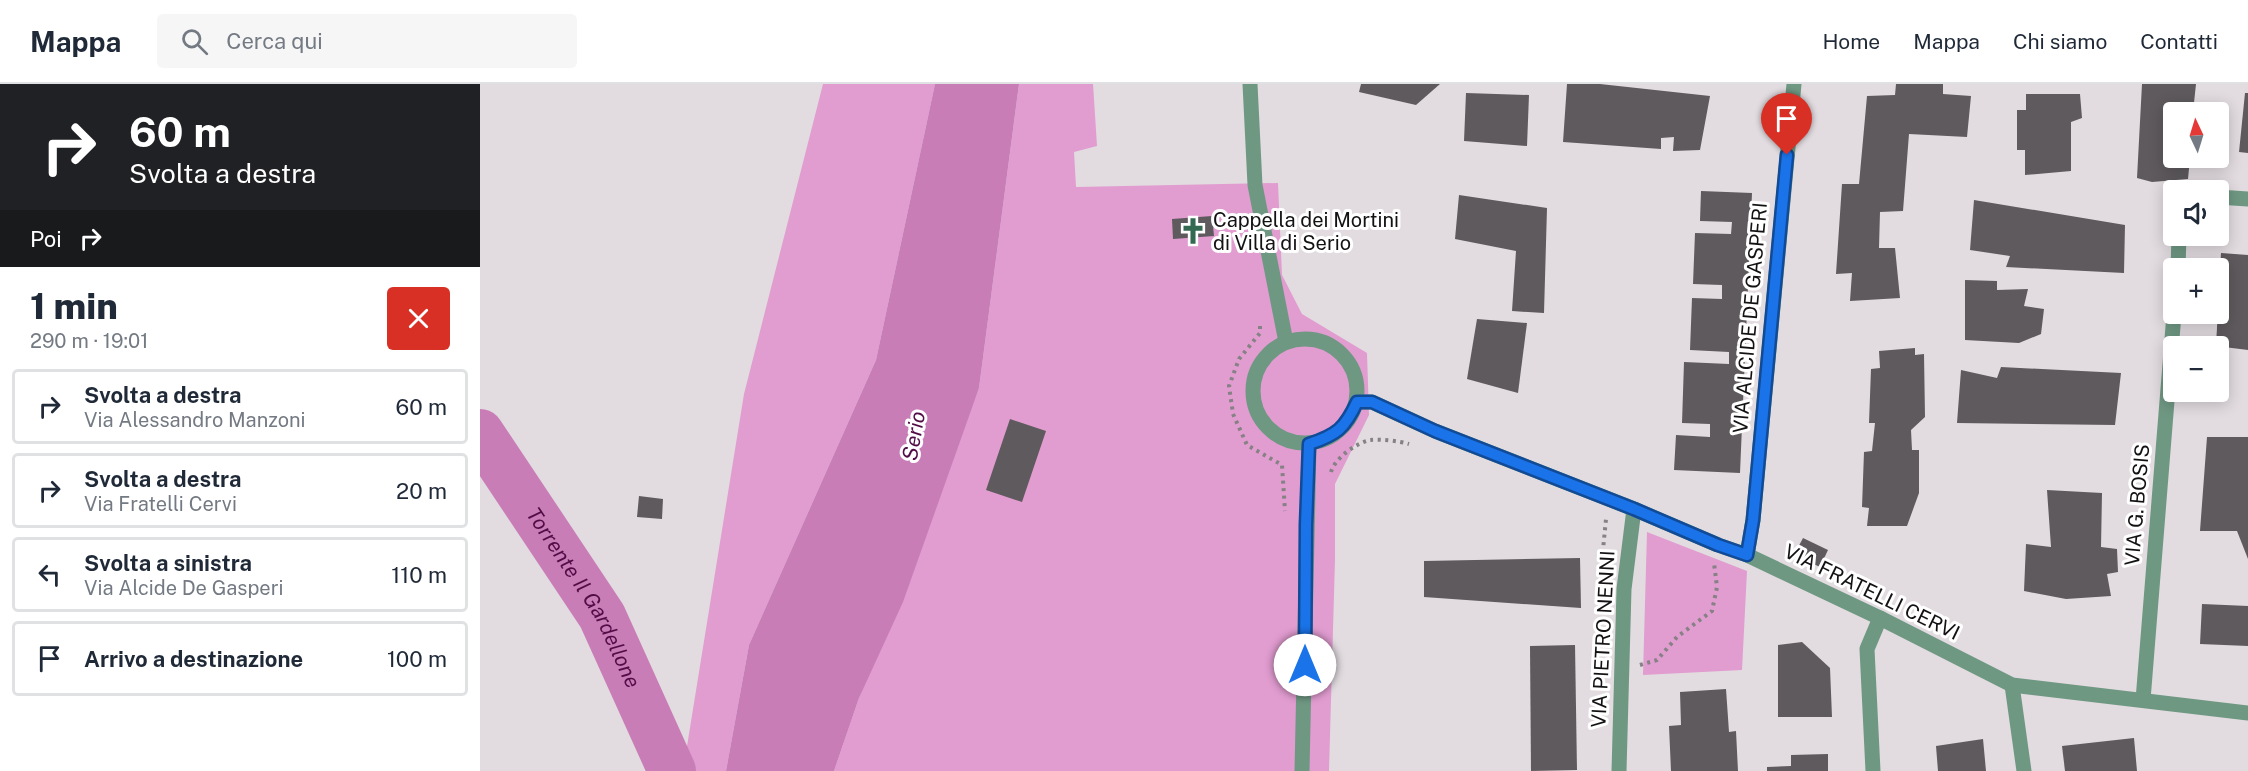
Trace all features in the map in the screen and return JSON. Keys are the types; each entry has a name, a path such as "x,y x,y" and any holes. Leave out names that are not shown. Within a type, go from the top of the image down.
{"street":[{"path":"1250,84 1255,185 1286,342"},
{"name":"VIA ALCIDE DE GASPERI","path":"1747,555 1753,520 1794,84"},
{"path":"2229,198 2248,199"},
{"name":"VIA G. BOSIS","path":"2143,700 2173,324"},
{"path":"1299,338 1314,339 1327,343 1349,361 1358,388 1357,402 1348,422 1331,437 1309,444 1292,442 1277,436 1264,425 1256,411 1252,395 1254,378 1260,363 1271,351 1286,342 1299,338"},
{"name":"VIA FRATELLI CERVI","path":"1357,402 1372,402 1435,431 1747,555 1880,618 2012,685 2248,713"},
{"path":"1302,771 1309,444"},
{"name":"VIA PIETRO NENNI","path":"1619,771 1624,589 1634,509"},
{"path":"1874,771 1867,649 1880,618"},
{"path":"2012,685 2024,771"}],"path":[{"path":"1242,213 1245,234"},
{"path":"1213,226 1243,224"},
{"path":"1260,323 1260,333 1239,358 1229,386 1233,414 1247,445 1282,465 1286,525 1306,525"},
{"path":"1329,476 1332,466 1352,448 1371,440 1403,442 1413,446"},
{"path":"1606,518 1601,570 1624,589"},
{"path":"1622,667 1657,660 1677,637 1712,611 1717,588 1714,559 1718,545"}],"shaded area":[{"path":"823,84 935,84 876,360 749,645 726,771 683,771 744,394"},
{"path":"1019,84 1093,84 1097,146 1074,152 1076,187 1278,183 1282,275 1302,314 1367,353 1369,415 1335,484 1329,771 834,771 859,698 979,388"},
{"path":"1647,532 1747,571 1742,670 1643,675"}],"water":[{"name":"Serio","path":"935,84 1019,84 979,388 903,602 859,698 834,771 726,771 749,645 876,360"}],"building":[{"path":"1361,84 1440,84 1416,105 1359,92"},
{"path":"1567,84 1600,84 1710,96 1700,150 1673,151 1674,137 1661,138 1661,149 1563,142"},
{"path":"1896,84 1943,84 1943,94 1971,96 1967,137 1909,134 1903,211 1880,212 1879,248 1895,248 1900,298 1850,301 1852,273 1836,274 1842,184 1859,184 1867,96 1895,95"},
{"path":"2142,84 2196,84 2194,102 2163,102 2163,168 2189,168 2188,179 2152,182 2137,178"},
{"path":"1466,93 1529,95 1527,146 1464,141"},
{"path":"2245,93 2248,93 2248,153 2239,152"},
{"path":"2026,94 2080,94 2082,118 2071,122 2071,171 2025,175 2025,150 2017,150 2017,110 2026,110"},
{"path":"1701,191 1752,193 1740,473 1674,470 1676,435 1710,437 1710,424 1682,423 1684,362 1729,364 1729,352 1690,350 1692,298 1722,299 1722,285 1693,284 1695,233 1731,234 1732,222 1700,221"},
{"path":"1459,195 1547,208 1544,313 1512,311 1516,251 1455,239"},
{"path":"1974,200 2125,225 2124,273 2006,267 2010,256 1970,250"},
{"name":"Cappella dei Mortini di Villa di Serio","path":"1212,216 1214,236 1173,239 1172,219"},
{"path":"2221,253 2248,255 2248,350 2229,348 2229,336 2217,336 2217,324 2229,324 2229,258 2221,258"},
{"path":"1965,280 1997,281 1997,290 2028,289 2024,306 2044,309 2041,334 2019,343 1965,340"},
{"path":"1477,319 1527,323 1518,393 1467,379"},
{"path":"1915,348 1915,355 1924,354 1925,417 1911,430 1912,450 1919,450 1919,493 1907,526 1867,526 1869,508 1862,507 1864,452 1872,451 1875,423 1869,423 1871,369 1880,368 1879,351"},
{"path":"2001,367 2121,373 2115,425 1957,423 1961,370 1997,378"},
{"path":"1010,419 1046,431 1022,502 986,490"},
{"path":"2207,437 2248,437 2248,559 2237,531 2200,531"},
{"path":"2047,490 2102,493 2101,547 2117,549 2118,572 2107,574 2111,596 2066,599 2024,591 2026,544 2051,547"},
{"path":"639,496 663,499 662,519 637,517"},
{"path":"1803,538 1828,550 1820,567 1794,555"},
{"path":"1580,558 1581,608 1424,597 1424,561"},
{"path":"2202,604 2248,606 2248,646 2200,644"},
{"path":"1802,642 1830,668 1832,717 1778,717 1778,645"},
{"path":"1575,645 1577,770 1531,771 1530,646"},
{"path":"1726,689 1729,732 1736,731 1738,771 1671,771 1669,726 1681,725 1680,692"},
{"path":"2134,738 2137,771 2065,771 2062,746"},
{"path":"1983,739 1986,771 1938,771 1936,746"},
{"path":"1828,754 1828,771 1767,771 1767,767 1791,766 1791,755"}],"waterway":[{"name":"Torrente Il Gardellone","path":"480,433 602,616 672,771"}],"place":[{"name":"Cappella dei Mortini di Villa di Serio","path":"1193,231"}],"route":[{"path":"1305,665 1309,444 1331,437 1348,422 1357,402 1372,402 1435,431 1747,555 1753,520 1787,155"}]}
